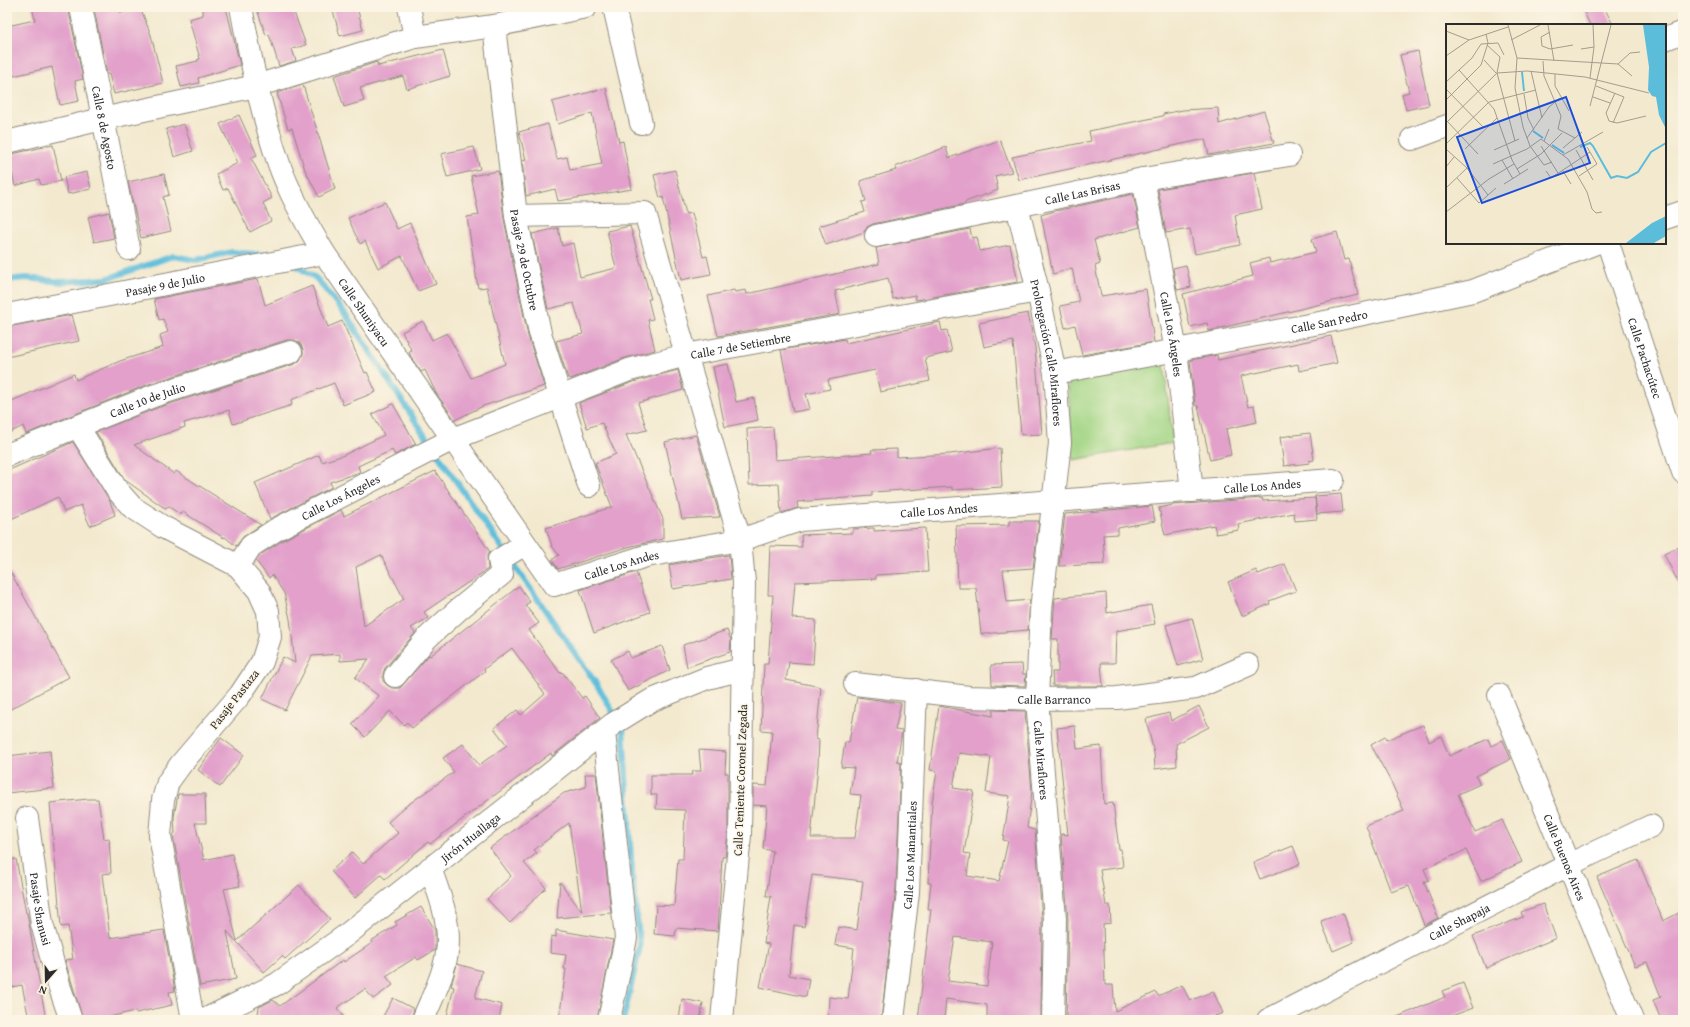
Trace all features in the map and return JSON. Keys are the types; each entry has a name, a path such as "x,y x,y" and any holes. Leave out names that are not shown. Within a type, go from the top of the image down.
{"street":[{"name":"Calle 8 de Agosto","path":"81,7 129,249"},
{"name":"Calle Shuniyacu","path":"241,7 256,86 279,164 302,215 324,253 524,544 554,585"},
{"path":"409,7 415,37"},
{"path":"7,142 102,119 256,86 415,37 494,26 586,7"},
{"path":"614,7 641,123"},
{"name":"Pasaje 29 de Octubre","path":"494,26 516,216 540,333 562,397 589,486"},
{"path":"1666,39 1683,32"},
{"path":"1412,139 1446,126"},
{"name":"Calle Las Brisas","path":"876,236 1143,179 1289,155"},
{"name":"Calle Los Ángeles","path":"1143,179 1176,350 1192,491"},
{"name":"Prolongación Calle Miraflores","path":"1017,206 1038,291 1055,373 1060,443 1054,501"},
{"path":"1666,218 1683,212"},
{"name":"Calle Teniente Coronel Zegada","path":"516,216 645,213 740,540 744,582 740,834 722,1020"},
{"name":"Calle San Pedro","path":"1055,373 1474,291 1593,244"},
{"name":"Calle Pachacútec","path":"1608,244 1683,472"},
{"name":"Pasaje 9 de Julio","path":"7,315 324,253"},
{"name":"Calle 7 de Setiembre","path":"453,439 629,370 686,355 1038,291"},
{"name":"Calle 10 de Julio","path":"7,455 153,396 291,352"},
{"name":"Pasaje Pastaza","path":"78,427 117,490 132,507 163,527 238,566 259,591 268,611 270,637 262,662 240,695 181,764 168,782 163,800 160,836 192,1020"},
{"name":"Calle Los Ángeles","path":"238,566 251,546 277,529 453,439"},
{"name":"Calle Los Andes","path":"554,585 646,556 740,540 800,520 1333,480"},
{"name":"Calle Miraflores","path":"1053,1020 1055,919 1037,699 1041,610 1054,501"},
{"path":"395,676 427,638 502,574 499,560 524,544"},
{"name":"Calle Barranco","path":"855,684 969,697 1037,699 1117,698 1196,688 1248,665"},
{"name":"Jirón Huallaga","path":"204,1020 277,984 345,936 614,725 650,701 707,678 742,669"},
{"name":"Calle Los Manantiales","path":"893,1020 908,892 916,690"},
{"name":"Calle Buenos Aires","path":"1499,695 1632,1020"},
{"path":"609,1020 626,938 614,725"},
{"name":"Pasaje Shanusi","path":"27,818 42,924 60,988 71,1020"},
{"name":"Calle Shapaja","path":"1275,1019 1568,864 1651,826"},
{"path":"423,1020 442,974 448,940 442,903 430,868"}],"green space":[{"path":"1164,363 1173,443 1073,460 1068,381"}],"building":[{"path":"32,7 68,7 83,79 75,81 79,101 60,105 52,67 13,76 7,51 7,26 35,20"},
{"path":"102,7 120,7 121,13 140,7 151,35 163,83 114,94 109,74 107,74 94,9"},
{"path":"203,7 226,7 240,65 198,78 199,83 181,87 176,66 198,61 197,60 200,59 189,19 203,15"},
{"path":"256,7 292,7 306,45 292,49 296,61 279,66 269,34 266,35"},
{"path":"332,7 357,7 363,30 340,36"},
{"path":"1594,7 1604,7 1612,24 1590,24 1584,12"},
{"path":"443,50 450,76 407,89 403,76 360,88 364,101 344,107 334,76 377,62 378,66"},
{"path":"1418,51 1429,105 1406,110 1402,94 1409,92 1400,55"},
{"path":"303,85 335,189 319,197 305,170 292,128 288,129 277,93"},
{"path":"606,88 619,142 623,141 632,189 558,201 555,189 526,196 522,161 526,160 519,132 548,124 557,159 567,157 570,170 602,164 592,113 558,124 552,102"},
{"path":"1218,108 1219,124 1264,111 1274,143 1209,155 1205,139 1019,180 1012,157 1091,141 1089,131 1163,116 1163,114 1183,110"},
{"path":"239,115 257,155 251,158 272,198 263,203 271,221 250,232 228,188 223,190 216,174 238,163 220,124"},
{"path":"184,124 193,151 174,157 166,129"},
{"path":"1000,140 1012,172 995,176 998,190 965,202 965,204 873,224 867,227 864,232 826,245 819,226 865,212 862,202 866,201 860,181 896,170 895,167 946,147 949,158"},
{"path":"53,145 61,181 41,185 39,179 15,186 12,173 7,175 7,155"},
{"path":"474,147 480,169 447,177 441,154"},
{"path":"675,170 686,214 692,213 703,257 707,256 711,274 681,280 663,197 660,198 654,175"},
{"path":"498,171 504,219 528,336 544,386 483,406 455,420 436,393 425,370 421,372 412,359 409,352 412,351 402,332 423,321 432,340 447,333 471,378 505,364 487,287 478,288 467,217 479,215 471,176"},
{"path":"87,172 91,189 68,194 64,177"},
{"path":"1254,173 1262,209 1235,215 1240,245 1195,254 1190,229 1166,233 1158,189"},
{"path":"164,174 169,195 163,197 171,231 141,238 128,182"},
{"path":"1133,194 1140,227 1094,240 1100,264 1095,266 1101,296 1146,289 1154,342 1082,355 1075,325 1065,328 1060,306 1079,302 1072,268 1053,274 1041,215"},
{"path":"385,202 397,229 410,223 436,284 418,291 402,256 378,268 365,241 360,244 348,218"},
{"path":"109,212 114,238 94,242 88,217"},
{"path":"630,226 651,299 648,299 653,319 648,320 655,350 625,358 571,379 568,378 556,341 583,334 574,303 548,309 532,234 558,228 562,246 573,243 580,277 616,268 607,231"},
{"path":"970,229 972,238 977,237 980,251 1010,245 1018,282 916,300 915,295 893,299 888,278 835,291 840,314 718,336 708,296 734,290 735,292 746,290 747,294 879,264 876,248"},
{"path":"1337,232 1344,260 1349,259 1358,295 1209,331 1207,323 1190,327 1183,294 1253,276 1250,263 1269,258 1270,263 1316,252 1312,239"},
{"path":"1186,265 1191,287 1177,290 1173,268"},
{"path":"258,279 265,305 312,286 328,327 342,321 365,373 367,372 376,392 343,405 334,383 291,400 292,405 233,424 229,410 184,423 185,427 134,445 174,474 176,471 261,525 244,536 236,546 225,537 224,538 183,512 181,515 168,506 166,509 125,480 96,432 157,408 295,364 300,360 303,354 303,349 300,343 294,340 287,340 149,384 26,434 23,426 7,434 7,403 74,374 76,380 120,361 163,347 160,335 168,332 163,319 159,320 154,299"},
{"path":"1028,313 1035,347 1042,434 1021,435 1013,341 984,347 979,323"},
{"path":"72,315 79,341 7,357 7,327"},
{"path":"940,322 942,331 947,330 952,352 925,358 930,381 880,392 875,370 828,380 830,389 806,394 810,409 793,412 781,350 845,339 846,343"},
{"path":"1331,336 1337,363 1299,371 1298,364 1241,376 1248,407 1254,406 1257,422 1226,429 1231,455 1210,460 1198,406 1195,405 1190,360 1217,355 1218,360"},
{"path":"728,364 736,402 754,398 758,420 725,427 713,367"},
{"path":"678,370 683,390 638,403 647,430 626,435 663,519 663,539 628,547 558,569 552,560 559,555 552,546 546,528 612,507 595,463 616,454 602,423 587,428 579,403 633,382"},
{"path":"393,404 416,444 395,455 392,450 358,466 360,472 330,482 332,487 270,519 255,483 319,455 322,462 344,455 384,435 372,414"},
{"path":"773,427 775,460 872,453 871,450 897,449 897,457 950,454 1000,448 1002,487 952,490 952,487 872,492 872,496 797,502 798,508 781,513 779,484 749,485 747,429"},
{"path":"1310,433 1314,460 1309,461 1310,463 1284,466 1280,437"},
{"path":"696,435 720,517 682,519 665,442"},
{"path":"73,442 109,499 115,515 90,526 81,505 64,512 58,497 7,521 7,471"},
{"path":"435,471 490,552 487,556 488,569 424,612 428,618 411,628 415,633 385,668 383,681 387,685 392,688 400,688 429,655 430,656 519,586 530,602 525,605 539,623 529,630 560,673 562,672 582,698 585,696 600,718 552,756 551,753 430,844 428,842 385,879 381,875 355,898 331,871 352,852 363,864 398,833 388,822 406,806 454,772 443,758 463,744 479,765 507,745 494,728 517,710 521,715 545,694 512,648 412,728 407,722 404,725 390,711 365,737 352,724 379,696 355,678 369,659 340,661 340,654 312,656 285,710 262,699 283,657 295,663 290,619 284,593 272,575 269,578 256,561 260,555 283,540 341,510 344,516","holes":["381,555 404,599 364,626 356,567"]},
{"path":"1341,494 1343,512 1317,514 1315,496"},
{"path":"1262,498 1263,501 1315,498 1317,519 1295,521 1294,513 1238,524 1239,530 1216,534 1214,525 1165,535 1159,508 1173,505"},
{"path":"1152,506 1155,521 1118,528 1118,534 1103,535 1105,564 1059,566 1065,514"},
{"path":"1009,521 1039,521 1033,568 1003,570 1007,602 1030,600 1028,630 981,634 976,588 958,588 956,526 1009,525"},
{"path":"874,528 874,531 925,528 928,572 876,575 876,579 795,582 792,618 816,620 813,664 789,662 786,680 821,687 816,739 819,740 818,765 811,838 855,838 861,795 850,794 854,768 841,767 845,742 849,742 857,697 901,703 895,730 902,731 897,762 901,763 896,888 881,1020 828,1018 829,997 848,999 854,948 835,945 838,927 857,930 863,881 812,875 804,927 794,925 789,975 809,979 806,997 760,987 769,944 764,943 771,896 766,896 773,851 763,849 767,806 753,805 753,785 767,786 772,731 761,730 764,664 768,664 773,595 768,595 770,546 802,547 801,535 853,533 853,529"},
{"path":"1683,545 1683,592 1664,554"},
{"path":"729,555 731,579 673,589 669,565"},
{"path":"1285,564 1296,591 1269,601 1270,604 1242,616 1228,582 1256,570 1258,574"},
{"path":"7,566 69,677 7,711"},
{"path":"636,572 650,612 594,633 580,590"},
{"path":"1106,593 1107,613 1151,605 1155,624 1116,631 1115,663 1101,663 1103,686 1053,686 1052,672 1058,672 1058,639 1052,639 1055,598"},
{"path":"1192,618 1203,659 1178,666 1166,625"},
{"path":"727,630 731,640 730,652 687,667 683,645"},
{"path":"662,646 670,670 628,691 611,660 628,651 631,658"},
{"path":"1022,664 1023,674 1026,674 1025,686 992,685 991,665"},
{"path":"939,706 993,716 993,710 1025,711 1032,791 1027,828 1035,830 1042,919 1041,1020 987,1020 987,1005 946,999 944,1020 918,1020 931,909 928,909 931,883 928,883 932,803 937,771 930,770","holes":["959,753 991,757 986,793 1010,796 1003,840 1008,841 999,881 967,876 970,854 964,853 974,791 953,788","955,937 992,942 987,986 948,981"]},
{"path":"1199,706 1209,727 1176,744 1177,766 1155,769 1154,753 1146,719 1169,713 1171,721"},
{"path":"1423,725 1429,742 1441,736 1449,756 1488,739 1491,746 1503,740 1511,759 1476,776 1480,784 1458,794 1475,832 1502,820 1522,862 1481,881 1466,850 1424,869 1429,880 1424,882 1438,918 1424,925 1409,886 1391,892 1366,826 1404,811 1392,784 1371,745 1385,737 1386,740"},
{"path":"1075,726 1077,749 1101,746 1104,804 1113,803 1119,849 1121,849 1123,867 1100,870 1106,905 1110,905 1111,923 1103,924 1105,985 1113,985 1115,1011 1156,992 1158,996 1182,985 1190,1001 1213,991 1223,1013 1205,1020 1066,1020 1068,919 1061,834 1068,835 1057,728"},
{"path":"221,738 244,755 220,787 198,770"},
{"path":"699,750 726,752 725,773 728,773 728,834 725,857 722,857 718,931 676,928 675,936 654,934 656,905 674,906 678,859 683,859 685,810 656,809 657,795 651,795 651,775 692,775 693,771 701,771"},
{"path":"50,751 54,788 7,793 7,756"},
{"path":"585,774 596,774 611,913 557,918 560,882 582,912 569,823 534,850 537,853 524,863 546,888 510,923 487,899 511,876 490,848 564,793 586,787"},
{"path":"178,794 205,794 206,823 195,823 204,860 232,854 240,886 224,889 237,941 299,885 330,919 285,959 282,956 264,972 227,931 236,979 200,986 173,835 175,833 174,817"},
{"path":"98,799 104,839 109,838 111,873 102,874 110,938 164,930 175,991 169,992 172,1005 136,1013 135,1011 96,1020 83,1020 65,960 73,959 68,926 61,927 50,803"},
{"path":"1293,846 1300,864 1260,879 1253,862"},
{"path":"16,859 46,1020 29,1020 22,985 7,988 7,860"},
{"path":"1638,860 1663,921 1683,911 1683,1020 1661,1020 1653,1000 1661,997 1647,962 1635,966 1597,877"},
{"path":"1543,904 1556,938 1486,968 1473,936 1523,917 1521,912"},
{"path":"421,907 435,930 435,950 418,960 416,957 386,976 393,985 373,999 365,989 337,1008 346,1020 261,1020 262,1019 258,1014 259,1007 273,1000 280,1006 343,960 344,962 372,943 371,941 397,925 395,922"},
{"path":"1343,913 1354,942 1333,951 1321,921"},
{"path":"556,930 613,940 597,1020 559,1020 566,969 564,969 566,955 550,953 551,936 556,937"},
{"path":"457,964 482,971 475,998 502,1005 499,1020 446,1020 454,987 451,986"},
{"path":"1463,983 1473,1008 1441,1020 1390,1020 1445,997 1442,991"},
{"path":"393,998 414,1009 411,1020 381,1020"},
{"path":"682,999 703,1003 700,1020 679,1020"}],"waterway":[{"path":"7,280 26,278 61,282 106,279 173,256 196,260 232,252 266,255"},
{"path":"295,265 316,278 344,312 427,439 597,685 616,717"},
{"path":"621,725 623,728 632,874 640,946 623,1020"}]}
